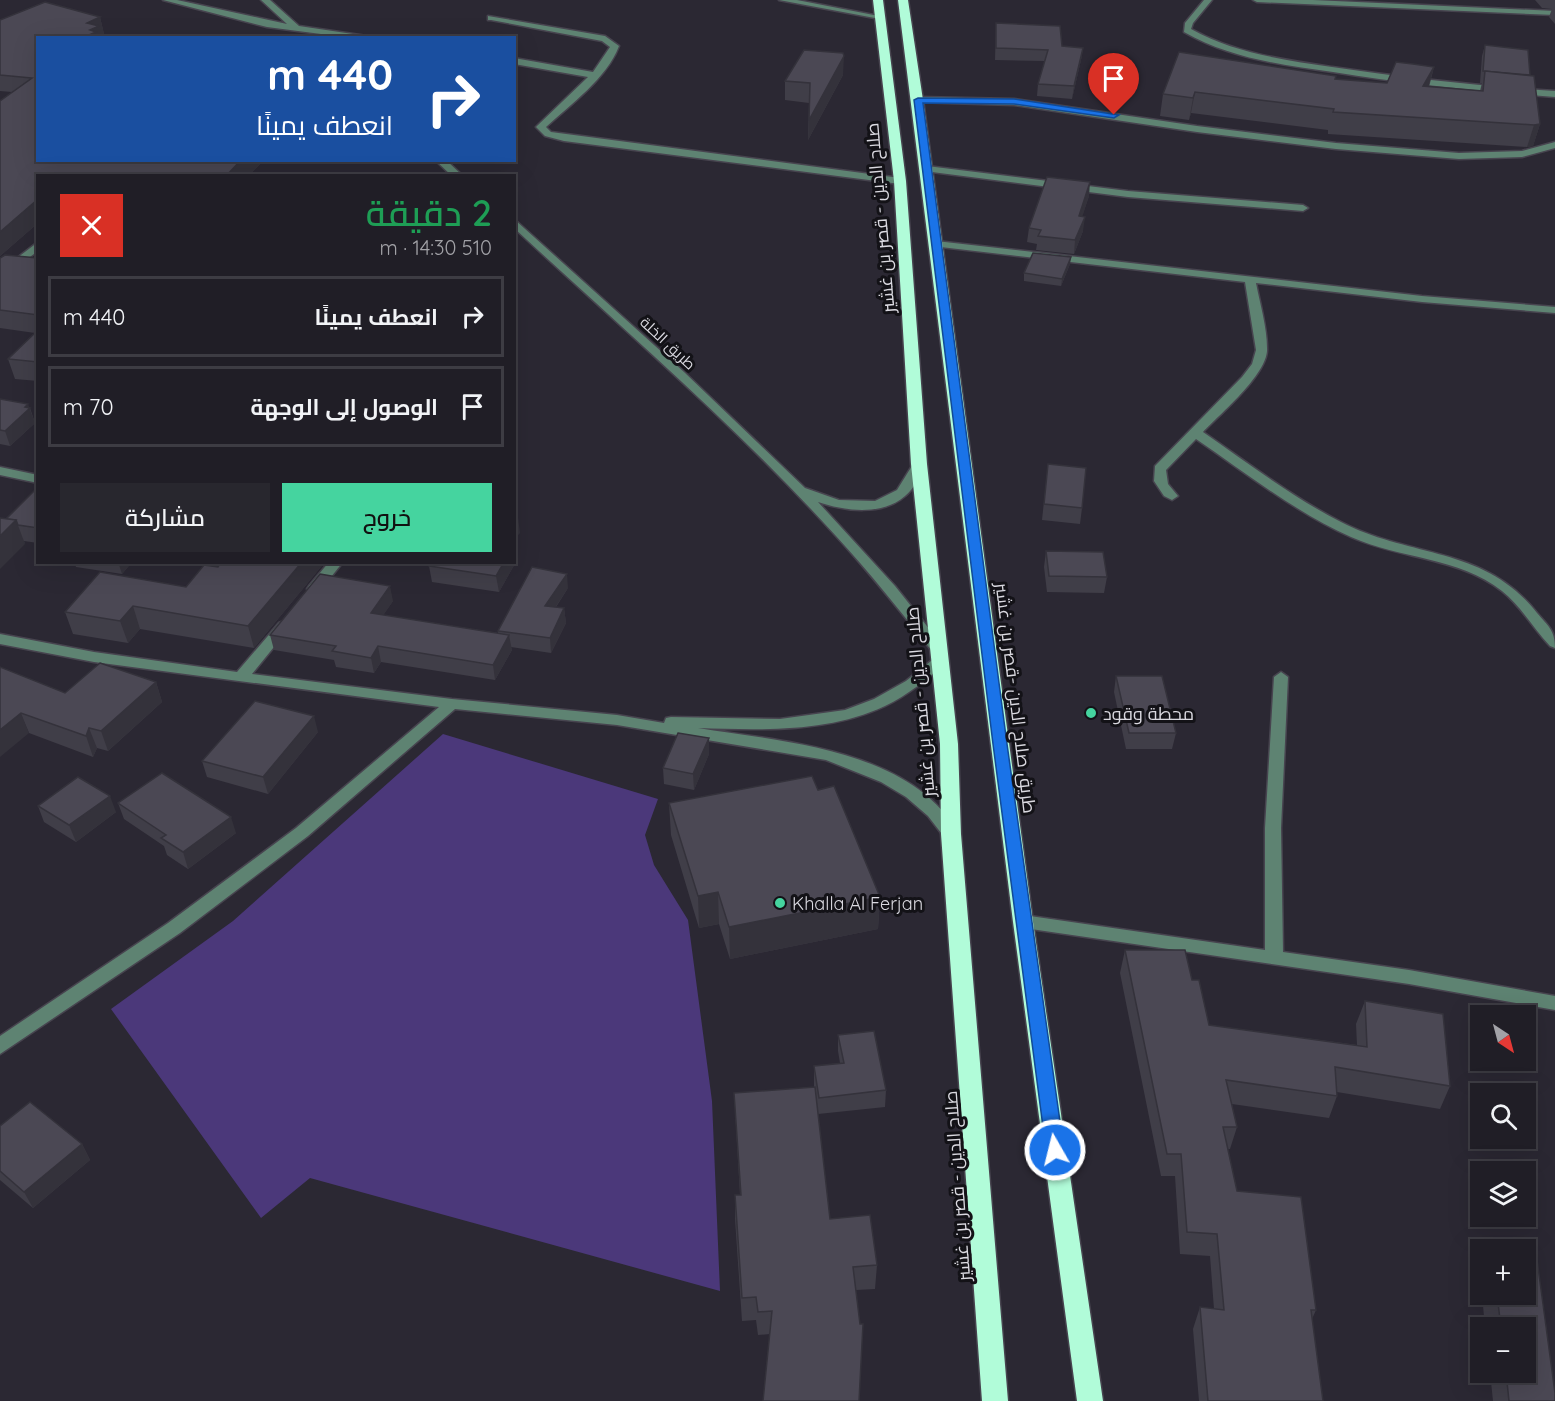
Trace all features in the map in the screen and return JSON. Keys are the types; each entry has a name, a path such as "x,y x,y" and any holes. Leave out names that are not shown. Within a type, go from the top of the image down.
{"highway":[{"name":"طريق صلاح الدين -قصر بن غشير","path":"903,0 918,100 1023,922 1090,1401"},
{"name":"صلاح الدين - قصر بن غشير","path":"879,8 900,181 919,464 949,744 951,834 995,1401"}],"street":[{"path":"167,0 267,24 365,36"},
{"path":"265,0 305,36"},
{"path":"783,0 879,8"},
{"path":"1208,0 1189,22 1187,30 1194,36 1216,45 1311,67 1358,74 1555,94"},
{"path":"1257,0 1555,14"},
{"path":"491,18 612,42 615,52 541,127 542,131 564,138 900,181"},
{"path":"516,61 594,75"},
{"path":"918,100 1014,102 1336,146 1459,156 1522,154 1555,145"},
{"path":"442,162 456,174"},
{"path":"927,170 1128,194 1303,208"},
{"name":"طريق الخلة","path":"516,224 798,487 880,576 939,654"},
{"path":"936,244 1422,299 1555,310"},
{"path":"0,276 36,247"},
{"path":"1172,496 1162,486 1158,477 1160,469 1246,380 1258,364 1262,350 1250,280"},
{"path":"1195,432 1321,517 1359,536 1474,569 1495,580 1521,602 1555,643"},
{"name":"طريق الخلة","path":"798,487 819,499 839,505 861,506 882,503 899,495 909,485 919,464"},
{"path":"0,471 36,479"},
{"path":"307,598 335,564"},
{"path":"242,677 293,615"},
{"path":"0,639 94,657 242,677 452,704 617,720 830,755 887,777 934,812 951,834"},
{"path":"617,720 790,725 817,722 859,711 890,698 909,687 939,654"},
{"path":"1274,956 1273,828 1281,677"},
{"path":"0,1046 174,928 265,860 452,704"},
{"path":"1023,922 1274,956 1555,1003"}],"shaded area":[{"path":"443,734 658,799 645,835 654,865 688,920 712,1101 720,1291 310,1178 261,1218 111,1009 233,921"}],"building":[{"path":"45,2 100,17 87,23 99,26 90,30 96,32 87,36 36,36 36,162 239,162 228,174 36,174 36,201 0,232 0,101 32,78 0,75 0,20"},
{"path":"996,23 1060,26 1062,46 1083,48 1074,86 1038,84 1048,50 996,48"},
{"path":"1485,45 1528,50 1530,75 1483,71"},
{"path":"804,50 843,53 844,56 809,120 810,83 785,81"},
{"path":"1179,52 1336,76 1335,79 1387,83 1396,62 1413,64 1434,67 1423,86 1483,91 1485,71 1534,76 1540,124 1333,112 1334,109 1195,92 1193,98 1163,94"},
{"path":"1047,177 1090,182 1079,216 1085,217 1075,240 1038,236 1041,230 1029,228"},
{"path":"1033,253 1071,257 1062,279 1024,273"},
{"path":"5,255 36,258 36,315 0,310 0,258"},
{"path":"36,332 36,362 8,359"},
{"path":"0,399 28,404 25,407 30,408 5,431 0,430"},
{"path":"1048,464 1086,468 1082,508 1044,504"},
{"path":"36,489 36,528 18,525 16,520 6,519"},
{"path":"0,518 16,520 0,536"},
{"path":"1046,551 1103,552 1107,577 1049,576"},
{"path":"220,564 300,564 248,626 133,606 120,621 65,612 100,572 186,587 204,565 218,567"},
{"path":"430,564 503,564 496,576 429,566"},
{"path":"532,567 567,574 545,606 564,608 550,638 498,631"},
{"path":"320,574 390,586 371,613 509,635 493,665 378,646 371,658 332,651 336,646 270,635"},
{"path":"100,663 156,682 101,731 89,728 86,736 21,713 0,730 0,667 65,693"},
{"path":"1116,676 1162,676 1176,733 1129,733"},
{"path":"255,701 314,716 263,777 202,761"},
{"path":"678,733 709,738 693,774 663,768"},
{"path":"162,773 231,817 183,852 161,838 166,835 118,803"},
{"name":"Khalla Al Ferjan","path":"812,776 818,790 834,786 880,897 729,927 718,892 698,896 669,803"},
{"path":"78,777 110,796 69,825 38,806"},
{"path":"1125,950 1185,950 1192,980 1199,980 1209,1025 1367,1047 1365,1001 1443,1014 1450,1086 1335,1067 1337,1096 1226,1080 1237,1127 1223,1127 1237,1191 1301,1197 1316,1310 1311,1310 1323,1401 1208,1401 1200,1307 1224,1310 1217,1234 1187,1232 1181,1154 1167,1154"},
{"path":"874,1031 886,1090 819,1098 814,1066 844,1063 838,1035"},
{"path":"815,1087 830,1219 870,1215 877,1265 853,1267 860,1324 863,1324 859,1401 763,1401 772,1311 758,1312 756,1297 742,1298 735,1195 741,1195 734,1093"},
{"path":"30,1102 82,1144 24,1192 0,1171 0,1126"},
{"path":"1536,1252 1555,1401 1509,1401 1507,1383 1536,1383 1536,1317 1500,1317 1498,1305 1536,1305"}],"place":[{"name":"محطة وقود","path":"1091,713"},
{"name":"Khalla Al Ferjan","path":"780,903"}],"route":[{"path":"1055,1150 1023,922 918,100 1014,102 1114,115"}]}
